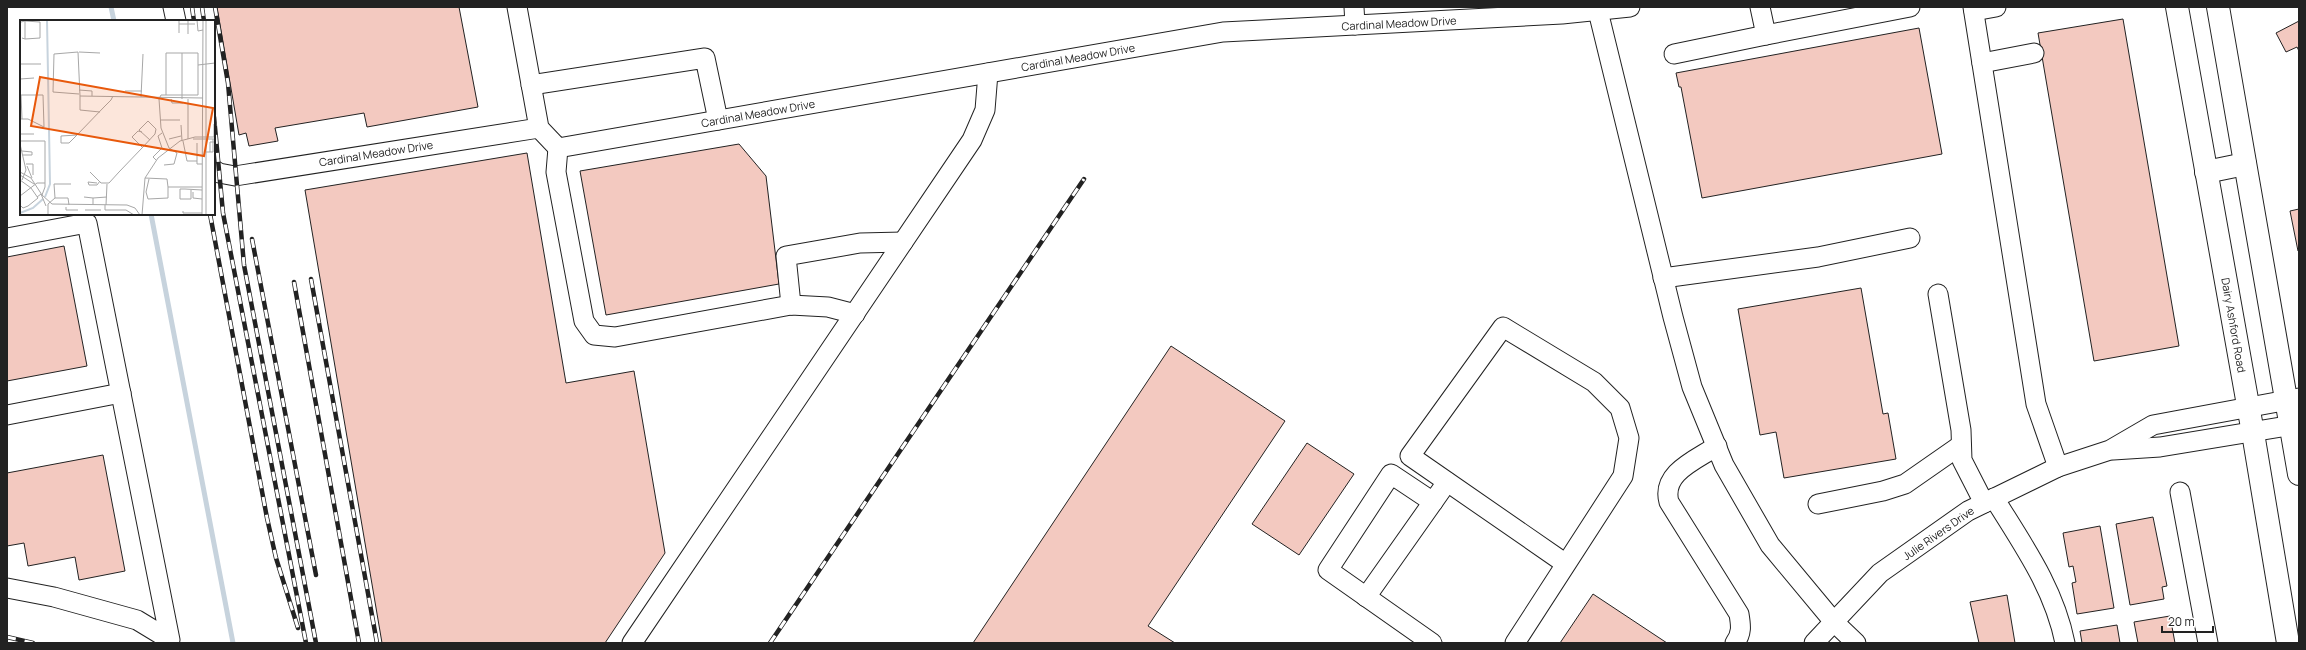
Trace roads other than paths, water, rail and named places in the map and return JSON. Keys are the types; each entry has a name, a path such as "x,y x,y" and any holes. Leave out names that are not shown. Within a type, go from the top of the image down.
{"main road":[{"name":"Dairy Ashford Road","path":"2177,7 2253,433 2288,643"},
{"path":"2218,7 2245,164 2292,400 2299,474"},
{"path":"2206,172 2245,164"}],"street":[{"path":"173,7 176,20"},
{"path":"517,7 539,128 558,148 556,172 584,322 594,335 615,337 791,305 828,307 854,314"},
{"name":"Cardinal Meadow Drive","path":"558,148 1223,32 1354,16 1562,14 1597,9 1630,7"},
{"path":"1760,7 1766,35"},
{"path":"1674,54 1910,7"},
{"path":"1996,7 1974,9 2036,404 2058,467"},
{"path":"1597,9 1663,278 1692,387 1724,465 1770,545 1834,622 1856,643"},
{"path":"1982,63 2034,53"},
{"path":"531,85 705,58 718,120"},
{"path":"632,643 972,140 985,110 988,73"},
{"name":"Cardinal Meadow Drive","path":"215,171 219,173 235,176 539,128"},
{"path":"7,238 87,223 170,640 137,620 54,597 7,588"},
{"path":"1663,278 1818,257 1910,238"},
{"path":"791,305 786,256 860,243 903,242"},
{"path":"1938,294 1961,430 1962,460 2045,582 2061,626 2065,643"},
{"path":"1515,643 1623,476 1629,438 1620,408 1594,382 1503,327 1410,456 1566,564"},
{"path":"7,415 121,393"},
{"name":"Julie Rivers Drive","path":"1814,643 1880,573 1968,510 2058,467 2110,450 2153,425 2292,400"},
{"name":"Julie Rivers Drive","path":"2110,450 2160,447 2295,425"},
{"path":"1818,504 1884,491 1905,484 1961,445"},
{"path":"1717,446 1679,470 1670,480 1666,492 1669,502 1739,614 1741,631 1735,643"},
{"path":"1432,643 1328,570 1391,474 1433,502"},
{"path":"1366,597 1447,482"},
{"path":"2180,492 2208,643"}],"waterway":[{"path":"111,7 114,20"},
{"path":"151,215 233,643"}],"railway":[{"path":"192,7 194,20"},
{"path":"202,7 204,20"},
{"path":"215,7 228,83 244,265 316,643"},
{"path":"215,128 223,213 306,643"},
{"path":"770,643 1084,179"},
{"path":"210,215 267,518 276,558 298,628"},
{"path":"252,239 316,575"},
{"path":"311,279 377,643"},
{"path":"294,282 359,643"},
{"path":"7,637 33,643"}]}
